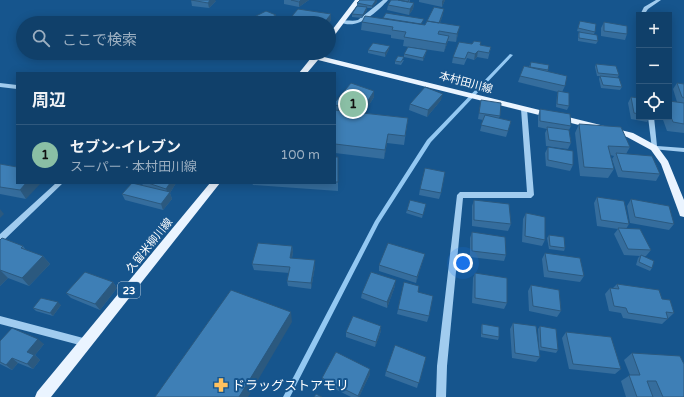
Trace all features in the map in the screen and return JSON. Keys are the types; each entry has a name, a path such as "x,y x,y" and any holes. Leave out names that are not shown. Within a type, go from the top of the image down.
{"main road":[{"path":"336,30 358,0"},
{"path":"304,72 314,60"},
{"name":"本村田川線","path":"336,60 490,101 630,135 654,148 664,163 684,213"},
{"name":"久留米柳川線","path":"42,397 214,184"}],"street":[{"path":"342,22 355,23 360,21 386,0"},
{"path":"644,12 646,8 659,0"},
{"path":"0,85 16,88"},
{"path":"441,397 442,366 460,195 531,195 524,109"},
{"path":"651,120 654,148 684,150"},
{"path":"0,239 59,184"},
{"path":"0,320 87,343"}],"building":[{"path":"191,0 210,0 208,3"},
{"path":"360,0 376,0 372,6 357,3"},
{"path":"391,0 414,3 410,9 388,5"},
{"path":"398,0 409,0 408,2"},
{"path":"357,6 367,7 363,15 352,14"},
{"path":"434,7 444,9 439,23 427,21"},
{"path":"298,9 331,14 329,16 292,16"},
{"path":"266,11 276,15 274,16 256,16"},
{"path":"386,13 424,19 421,24 383,18"},
{"path":"365,16 425,25 427,21 460,26 457,34 439,31 438,34 449,36 446,44 404,37 406,32 392,30 393,27 362,22"},
{"path":"580,21 596,24 595,32 578,28"},
{"path":"604,22 627,26 627,34 604,31"},
{"path":"579,32 597,35 598,41 579,38"},
{"path":"474,41 481,42 480,45 491,47 489,53 478,51 475,54 468,52 465,59 453,57 459,42 472,44"},
{"path":"373,43 390,46 385,53 368,50"},
{"path":"408,47 427,50 423,58 404,54"},
{"path":"398,56 404,57 401,62 395,61"},
{"path":"531,62 549,65 548,70 530,67"},
{"path":"596,64 616,66 619,75 598,73"},
{"path":"524,66 567,76 565,86 520,76"},
{"path":"600,76 619,78 622,87 603,85"},
{"path":"351,83 374,91 361,112 336,105 336,101"},
{"path":"677,83 684,84 684,98 682,97"},
{"path":"425,87 443,94 428,110 410,104"},
{"path":"558,91 569,93 569,106 557,104"},
{"path":"631,97 636,98 636,113 634,113"},
{"path":"481,100 501,103 500,116 479,113"},
{"path":"672,101 684,103 684,124 673,122"},
{"path":"540,109 570,114 571,126 540,121"},
{"path":"336,110 408,118 405,136 388,134 385,150 336,144"},
{"path":"485,115 511,121 508,131 481,125"},
{"path":"579,124 621,127 630,147 608,146 614,169 584,167"},
{"path":"547,127 569,130 571,143 549,140"},
{"path":"548,147 573,151 573,165 548,160"},
{"path":"616,153 652,156 660,174 622,171"},
{"path":"336,157 338,157 338,182 336,182"},
{"path":"0,164 16,167 16,184 25,184 20,190 0,187"},
{"path":"425,168 445,172 441,193 420,189"},
{"path":"131,184 170,192 161,204 122,194"},
{"path":"151,184 169,184 166,189"},
{"path":"597,197 624,201 629,224 601,220"},
{"path":"631,199 669,206 674,224 635,217"},
{"path":"410,200 426,204 423,215 407,210"},
{"path":"474,200 509,204 511,224 474,220"},
{"path":"526,213 545,217 545,240 525,236"},
{"path":"618,228 640,229 651,250 628,249"},
{"path":"472,232 505,237 506,255 472,251"},
{"path":"549,235 564,237 565,248 550,246"},
{"path":"2,238 23,246 21,248 43,256 22,278 0,270 0,240"},
{"path":"258,243 292,246 290,258 315,260 311,283 287,281 290,267 252,264"},
{"path":"388,243 425,254 417,277 379,265"},
{"path":"545,253 580,258 584,276 548,271"},
{"path":"641,255 654,261 652,268 639,262"},
{"path":"85,272 113,282 95,304 66,293"},
{"path":"371,272 396,280 387,302 362,293"},
{"path":"475,273 507,278 507,303 475,298"},
{"path":"404,282 419,286 418,292 433,296 429,316 398,309"},
{"path":"617,284 659,290 662,299 670,300 674,313 666,312 668,319 628,313 626,308 614,306 610,288 619,289"},
{"path":"531,285 559,290 561,311 533,306"},
{"path":"231,290 291,312 239,397 155,397"},
{"path":"41,298 58,302 50,313 33,308"},
{"path":"353,316 381,326 376,342 346,332"},
{"path":"513,323 536,326 540,357 515,353"},
{"path":"482,324 499,327 499,337 482,334"},
{"path":"540,326 556,329 558,350 541,347"},
{"path":"12,328 38,339 27,352 34,355 27,364 12,358 6,365 0,362 0,341"},
{"path":"566,332 611,337 621,369 573,364"},
{"path":"395,345 426,357 419,383 386,371"},
{"path":"336,352 370,369 358,396 322,378"},
{"path":"632,353 680,356 684,364 684,397 663,397 656,381 647,381 653,397 637,397 629,375 640,375"},
{"path":"316,394 322,397 314,397"}],"waterway":[{"path":"286,397 377,222 429,141 511,55"}],"place":[{"name":"セブン-イレブン","path":"353,104"},
{"name":"ドラッグストアモリ","path":"221,385"}]}
